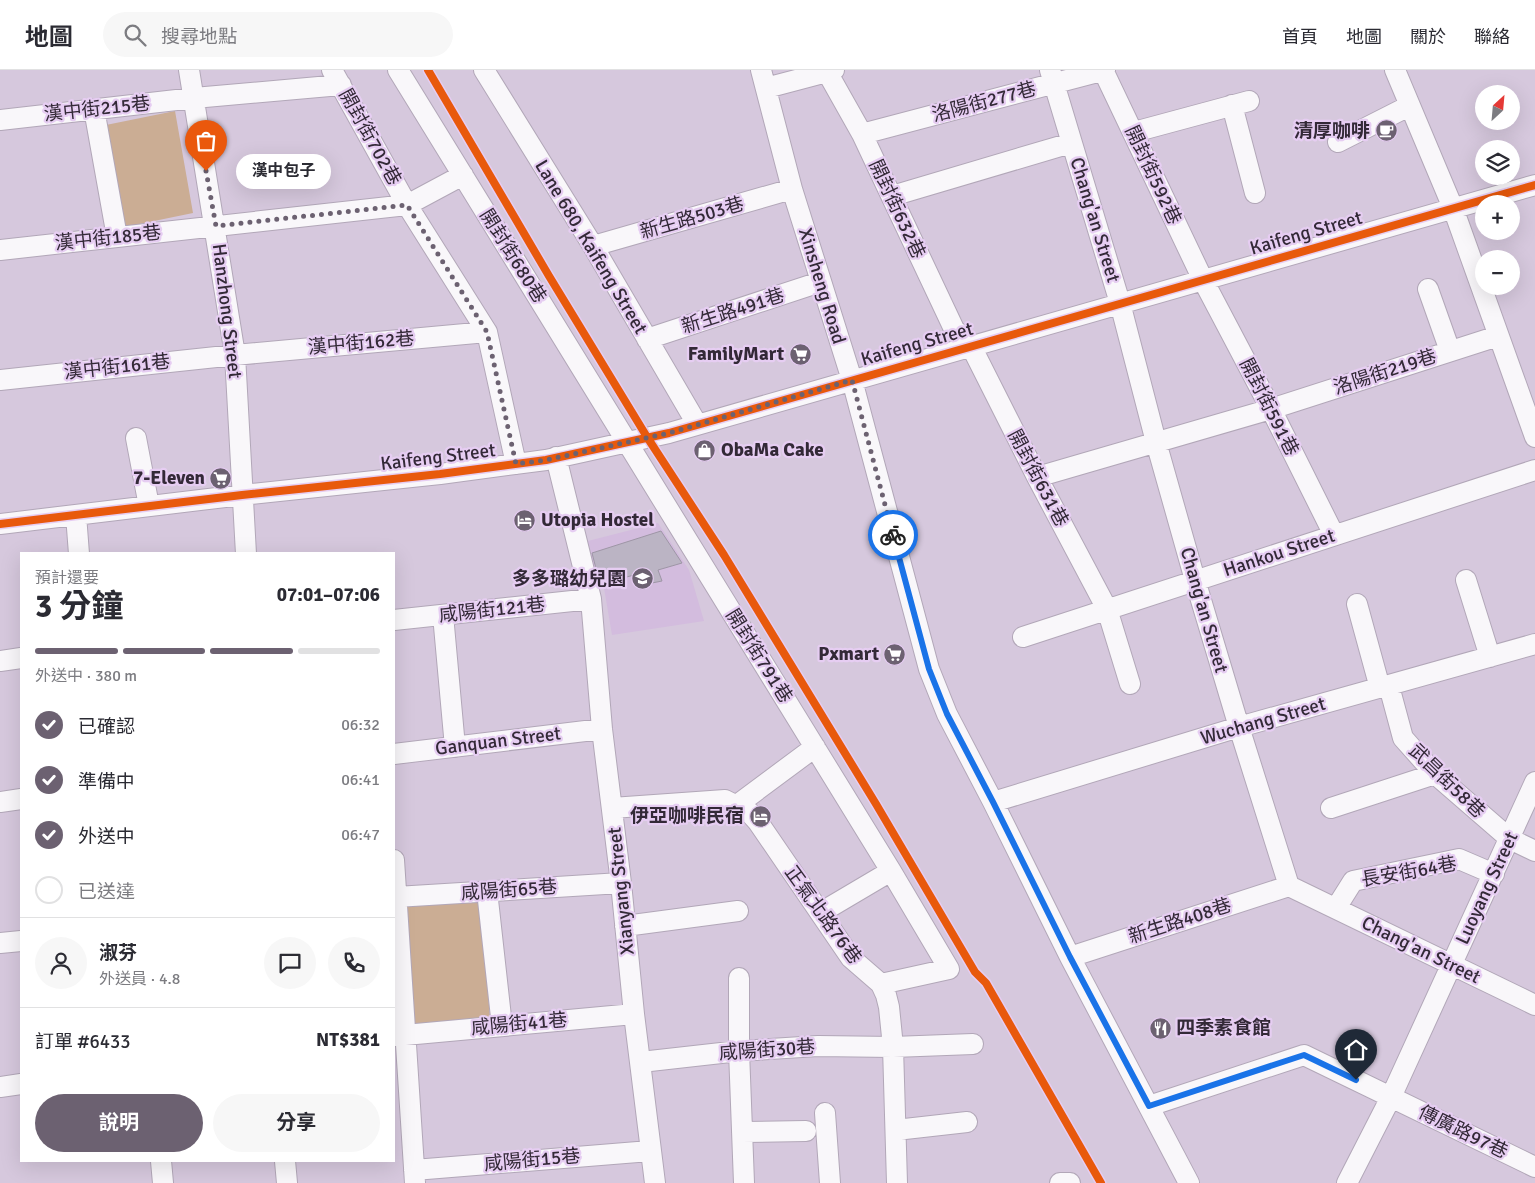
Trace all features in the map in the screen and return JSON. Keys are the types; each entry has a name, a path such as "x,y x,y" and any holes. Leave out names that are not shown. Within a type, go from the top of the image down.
{"street":[{"name":"Hanzhong Street","path":"189,70 216,226 235,355 246,552"},
{"name":"開封街680巷","path":"398,70 628,442"},
{"name":"Lane 680, Kaifeng Street","path":"484,70 593,246 697,424"},
{"name":"洛陽街277巷","path":"862,134 1052,77 1104,70"},
{"name":"開封街592巷","path":"1104,70 1203,280"},
{"path":"1395,70 1453,208 1535,436"},
{"path":"764,79 829,71"},
{"name":"開封街632巷","path":"829,71 892,196 954,330 971,346"},
{"name":"漢中街215巷","path":"0,120 194,98 336,77"},
{"name":"開封街702巷","path":"336,77 407,205 487,332 516,464"},
{"name":"Chang'an Street","path":"1052,77 1120,303 1156,442 1195,580 1289,886 1535,1005"},
{"name":"Xinsheng Road","path":"764,79 792,189 852,380 929,669 947,714 1070,957 1189,1183"},
{"path":"1134,132 1241,103 1255,193"},
{"path":"1338,142 1410,106"},
{"path":"94,109 117,237"},
{"path":"892,196 1071,143"},
{"path":"407,205 463,175"},
{"name":"Kaifeng Street","path":"0,524 516,464 669,433 1535,185"},
{"name":"新生路503巷","path":"593,246 792,189"},
{"name":"漢中街185巷","path":"0,250 407,205"},
{"name":"開封街591巷","path":"1203,280 1272,409 1334,535"},
{"name":"新生路491巷","path":"647,340 820,282"},
{"path":"1428,289 1450,351"},
{"name":"漢中街162巷","path":"235,355 487,332"},
{"name":"洛陽街219巷","path":"1037,477 1272,409 1498,336"},
{"name":"開封街631巷","path":"971,346 1037,477 1107,608 1130,684"},
{"name":"漢中街161巷","path":"0,380 235,355"},
{"path":"136,438 149,506"},
{"name":"開封街791巷","path":"628,442 949,969 881,984"},
{"name":"Xianyang Street","path":"556,457 591,600 602,729 622,882 634,1014 655,1183"},
{"name":"Hankou Street","path":"1023,637 1107,608 1535,470"},
{"path":"76,515 79,552"},
{"path":"1466,580 1490,657"},
{"name":"咸陽街121巷","path":"395,620 591,600"},
{"name":"武昌街58巷","path":"1357,604 1403,738 1435,774 1510,839 1535,851"},
{"path":"443,615 456,747"},
{"name":"Wuchang Street","path":"993,802 1239,727 1535,644"},
{"path":"0,660 20,658"},
{"name":"Ganquan Street","path":"395,754 602,729"},
{"path":"612,808 725,800 737,804 815,747"},
{"path":"1331,808 1435,774"},
{"name":"Luoyang Street","path":"1347,1183 1391,1097 1535,782"},
{"path":"0,802 20,799"},
{"name":"正氣北路76巷","path":"737,804 749,812 758,822 851,958 881,984"},
{"name":"長安街64巷","path":"1336,908 1353,881 1459,859 1494,874"},
{"path":"820,913 891,871"},
{"path":"395,878 399,1035 414,1176"},
{"name":"咸陽街65巷","path":"396,897 622,882"},
{"name":"新生路408巷","path":"1070,957 1289,886"},
{"path":"487,891 502,1026"},
{"path":"625,926 738,911"},
{"path":"0,943 20,941"},
{"path":"739,978 739,1051 744,1183"},
{"path":"881,984 889,1007 893,1047 897,1183"},
{"name":"咸陽街41巷","path":"399,1035 634,1014"},
{"name":"咸陽街30巷","path":"641,1062 739,1051 818,1046 893,1047 973,1044"},
{"name":"傳廣路97巷","path":"1149,1106 1304,1055 1535,1167"},
{"path":"0,1086 20,1084"},
{"path":"825,1113 830,1183"},
{"path":"896,1130 967,1122"},
{"path":"742,1132 806,1131"},
{"name":"咸陽街15巷","path":"414,1176 650,1151"},
{"path":"161,1162 163,1183"},
{"path":"285,1162 287,1183"},
{"path":"1060,1183 1070,1183"}],"shaded area":[{"path":"175,111 193,213 120,228 101,126"},
{"name":"多多璐幼兒園","path":"658,523 689,570 704,621 612,635 604,588 594,587 584,542"},
{"path":"481,900 490,1019 413,1025 404,905"}],"building":[{"name":"多多璐幼兒園","path":"661,531 682,563 658,570 662,581 642,585 638,574 600,584 592,553"}],"cycle path":[{"path":"428,70 549,276 647,437 724,555 876,804 975,972 986,983 1101,1183"},
{"path":"0,524 440,474 546,460 669,433 1535,185"}],"way so far":[{"path":"206,171 216,226 407,205 487,332 516,464 546,460 669,433 852,380 893,535"}],"place":[{"name":"清厚咖啡","path":"1386,131"},
{"name":"漢中包子","path":"206,171"},
{"name":"FamilyMart","path":"800,354"},
{"name":"ObaMa Cake","path":"705,450"},
{"name":"7-Eleven","path":"221,478"},
{"name":"Utopia Hostel","path":"525,520"},
{"name":"多多璐幼兒園","path":"642,579"},
{"name":"Pxmart","path":"895,654"},
{"name":"伊亞咖啡民宿","path":"760,816"},
{"name":"四季素食館","path":"1160,1028"}],"route":[{"path":"893,535 929,669 947,714 1070,957 1149,1106 1304,1055 1356,1080"}]}
